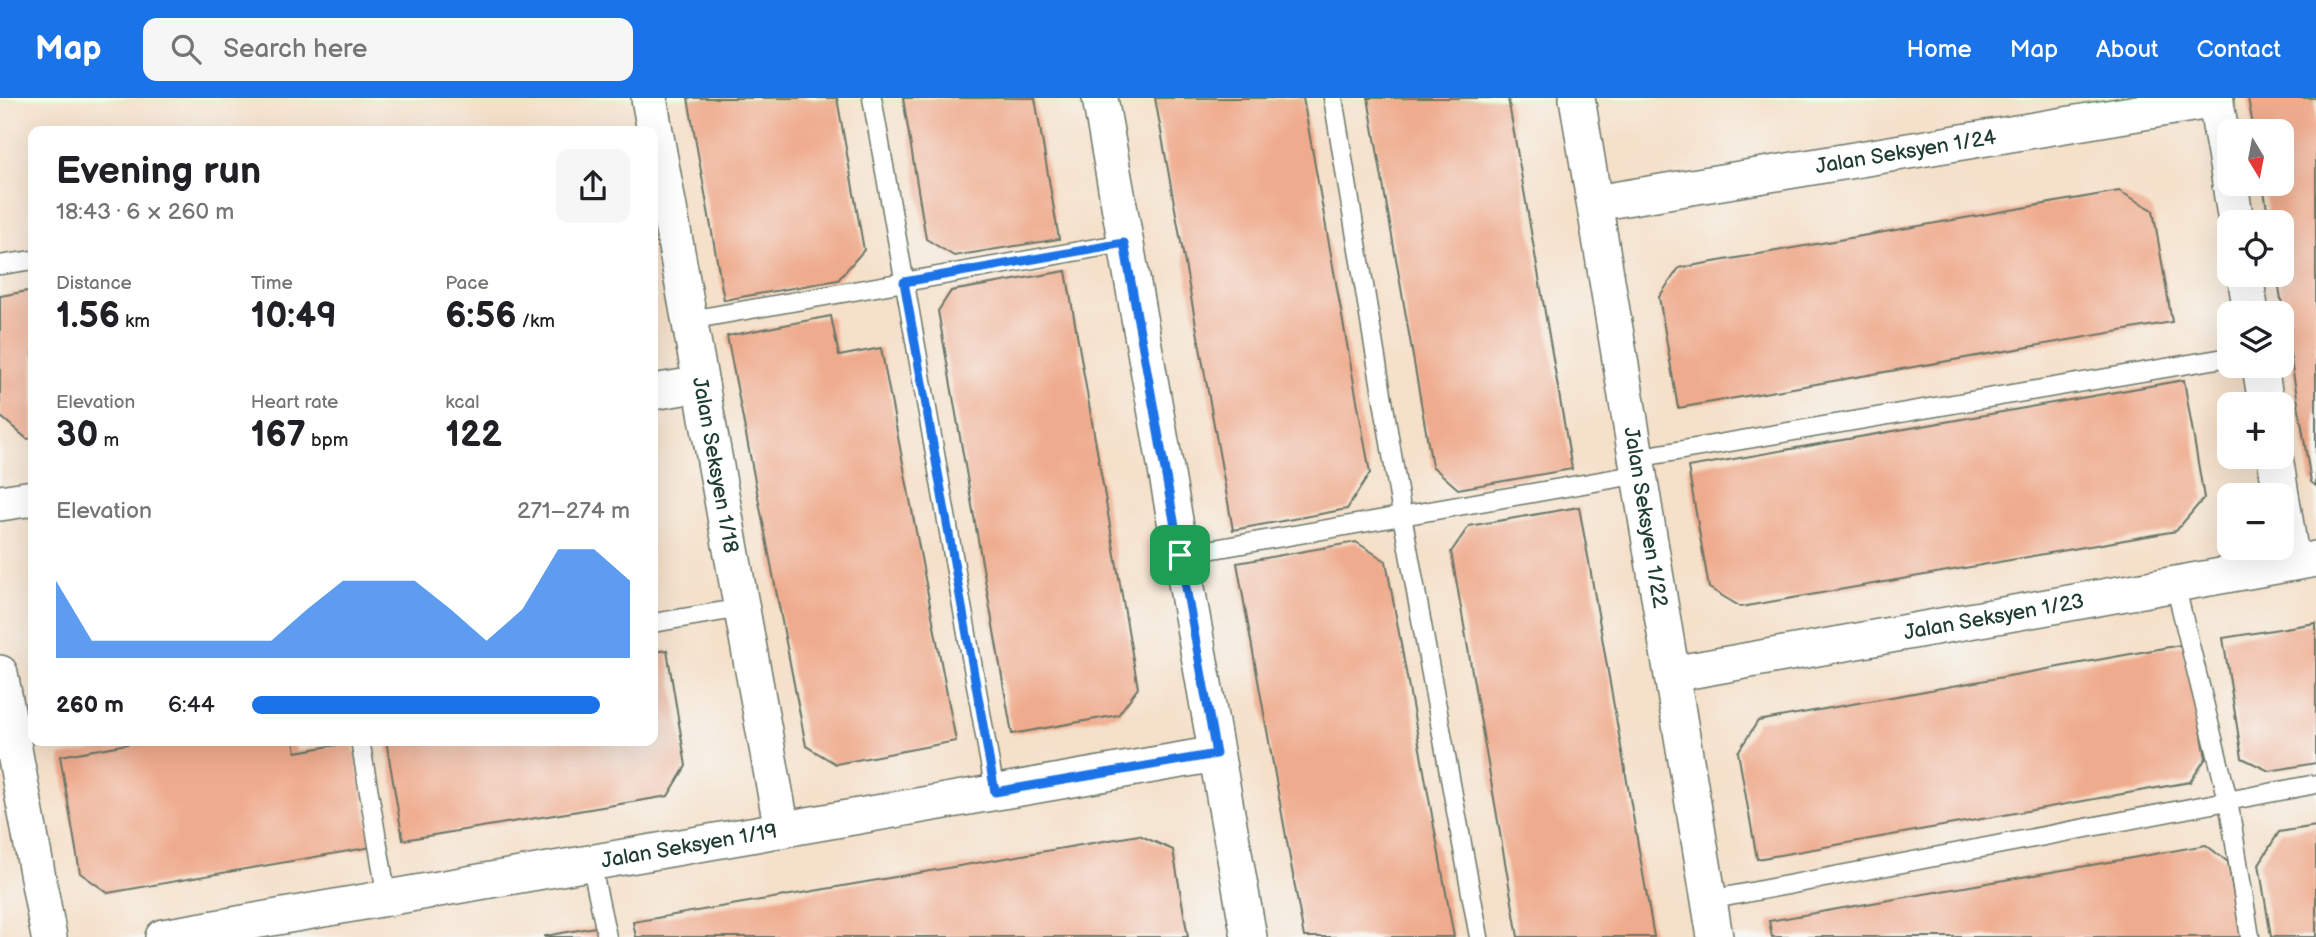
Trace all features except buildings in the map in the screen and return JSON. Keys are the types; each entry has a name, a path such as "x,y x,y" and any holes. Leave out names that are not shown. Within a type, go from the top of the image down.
{"street":[{"name":"Jalan Seksyen 1/18","path":"649,98 654,126"},
{"path":"1100,98 1249,937"},
{"name":"Jalan Seksyen 1/22","path":"1577,98 1715,937"},
{"path":"2216,99 2219,119"},
{"name":"Jalan Seksyen 1/24","path":"1595,203 2216,99"},
{"name":"Jalan Seksyen 1/18","path":"658,147 782,830"},
{"path":"658,391 701,384"},
{"path":"0,503 28,499"},
{"path":"2294,532 2304,561"},
{"name":"Jalan Seksyen 1/23","path":"1672,674 2304,561"},
{"path":"0,673 22,729 49,937"},
{"name":"Jalan Seksyen 1/19","path":"163,937 1216,754"}],"lane":[{"path":"872,98 995,792"},
{"path":"1333,98 1402,515 1479,937"},
{"path":"690,320 1124,243"},
{"path":"0,265 28,261"},
{"path":"1180,555 1402,515 1638,466 2217,359"},
{"path":"2175,584 2228,800 2250,937"},
{"path":"658,622 742,608"},
{"path":"361,746 387,898"},
{"path":"1709,900 2316,784"},
{"path":"591,863 607,937"}],"route":[{"path":"1124,243 1180,555 1216,754 995,792 904,282 1124,243"}]}
